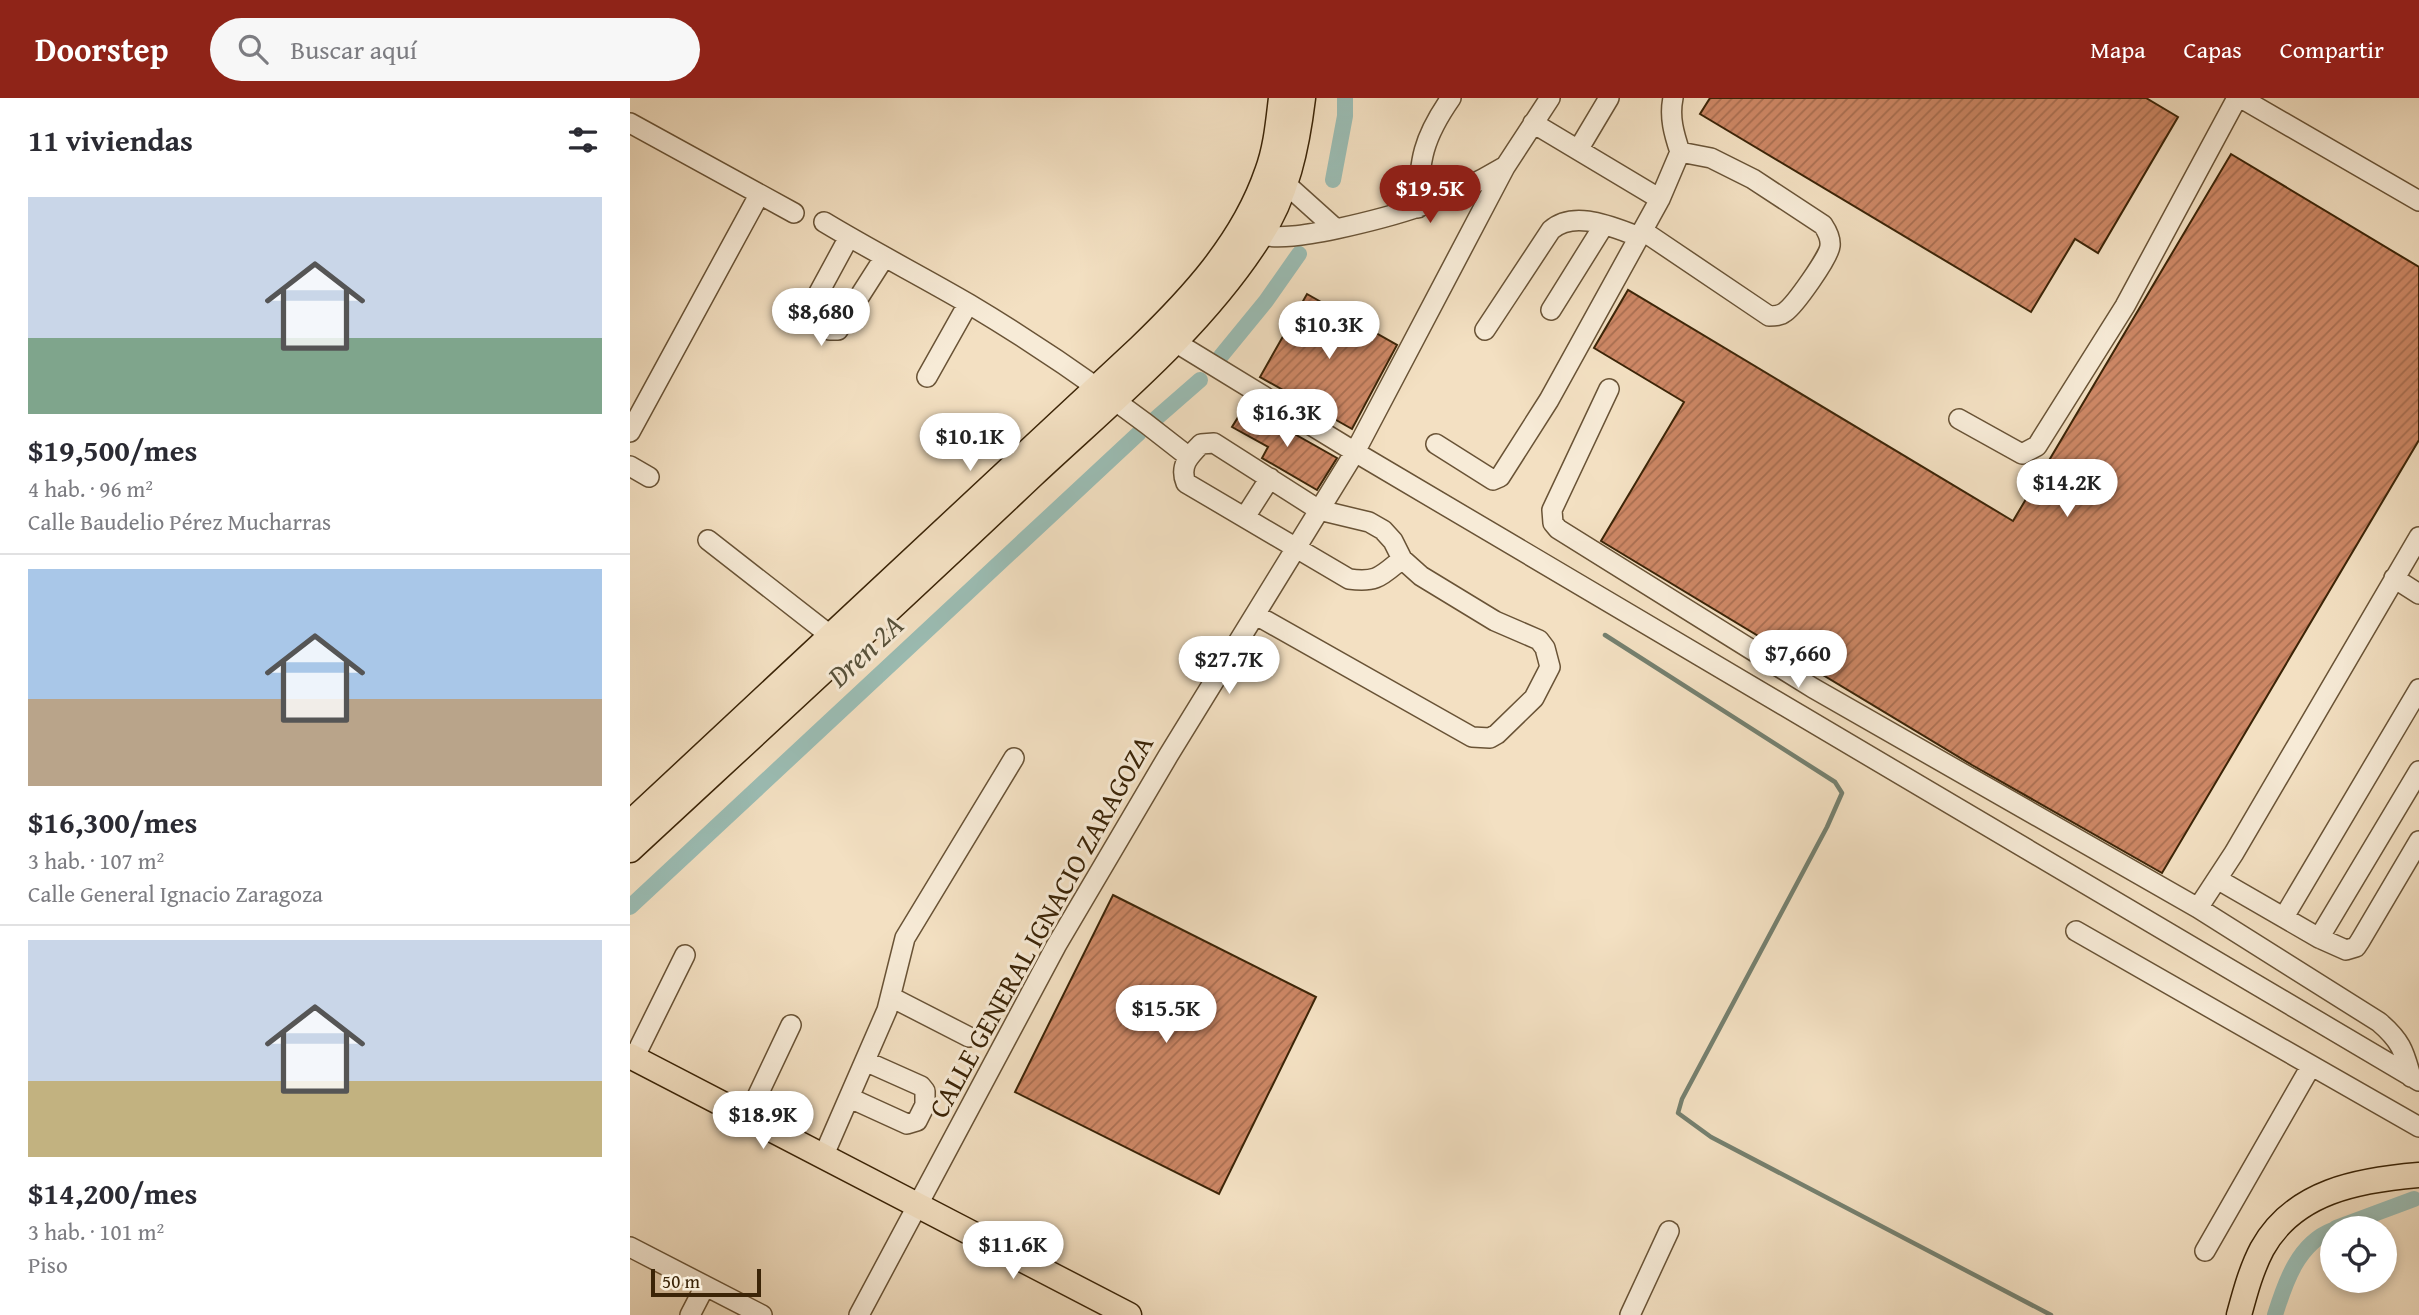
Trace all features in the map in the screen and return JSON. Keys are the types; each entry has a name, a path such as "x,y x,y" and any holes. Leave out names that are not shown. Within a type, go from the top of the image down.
{"main road":[{"path":"1277,176 1276,136 1280,98"},
{"path":"630,823 838,642 1165,336 1216,264 1250,234 1256,200 1277,176 1297,146 1303,98"},
{"path":"630,850 838,642"},
{"path":"632,1057 1129,1315"},
{"path":"2239,1315 2261,1251 2269,1237 2298,1208 2313,1198 2344,1185 2380,1178 2419,1175"}],"street":[{"path":"1418,208 1419,179 1425,145 1434,123 1451,98"},
{"name":"CALLE GENERAL IGNACIO ZARAGOZA","path":"859,1315 1001,1046 1108,854 1355,452 1505,167 1550,98"},
{"path":"1578,150 1609,98"},
{"path":"1436,444 1493,480 1500,477 1549,400 1660,198 1680,152 1674,134 1671,107 1673,98"},
{"path":"1959,419 2022,454 2037,446 2125,306 2239,98 2419,201"},
{"path":"630,122 794,213"},
{"path":"1534,123 1660,198"},
{"path":"1485,330 1551,230 1557,225 1578,220 1642,234 1769,316 1787,311 1830,249 1828,233 1823,225 1753,179 1711,158 1680,152"},
{"path":"1250,234 1298,237 1366,224 1418,208 1465,189 1505,167"},
{"path":"1277,176 1336,229"},
{"path":"630,432 759,195"},
{"path":"824,222 968,304 1106,392 1189,457"},
{"path":"1551,310 1604,225"},
{"path":"849,237 810,309 812,318 830,330 838,330 884,258"},
{"path":"927,377 968,304"},
{"path":"1165,336 1355,452 2415,1079"},
{"path":"1609,389 1552,510 1553,523 1558,529 1813,688 2198,908 2379,1022 2395,1035 2403,1047 2415,1079"},
{"path":"1256,615 1472,737 1490,737 1497,734 1534,698 1550,667 1545,648 1539,640 1495,621 1421,576 1402,559 1393,541 1383,530 1369,522 1319,510 1210,442 1201,444 1182,470 1186,483 1349,579 1368,581 1378,578 1402,559"},
{"path":"630,466 649,477"},
{"path":"1245,517 1270,478"},
{"path":"2198,908 2419,537"},
{"path":"708,540 838,642"},
{"path":"2394,578 2419,594"},
{"path":"2284,917 2419,690"},
{"path":"823,1157 891,997 898,958 905,938 1014,758"},
{"path":"2319,938 2419,771"},
{"path":"2217,878 2319,938 2346,950 2356,947 2419,841"},
{"path":"2076,932 2419,1127"},
{"path":"632,1057 685,956"},
{"path":"891,997 969,1037"},
{"path":"747,1118 791,1025"},
{"path":"850,1098 907,1124 917,1121 925,1105 925,1091 921,1086 865,1061"},
{"path":"2205,1251 2311,1066"},
{"path":"1630,1315 1669,1231"},
{"path":"630,1247 762,1315"},
{"path":"690,1315 705,1286"}],"building":[{"path":"1710,98 2146,98 2178,117 2098,253 2075,239 2031,312 1700,114"},
{"path":"2231,154 2419,267 2419,440 2162,873 1972,765 1601,541 1684,402 1594,348 1628,290 2013,521"},
{"path":"1307,294 1397,345 1352,429 1260,377"},
{"path":"1245,406 1337,458 1317,490 1262,458 1268,447 1232,427"},
{"path":"1113,895 1316,997 1219,1194 1015,1092"}],"waterway":[{"name":"Dren 2A","path":"1333,180 1345,116 1345,98"},
{"name":"Dren 2A","path":"1221,356 1266,301 1299,254"},
{"name":"Dren 2A","path":"1153,421 1200,380"},
{"name":"Dren 2A","path":"630,907 1139,433"},
{"path":"1605,635 1835,782 1842,793 1827,827 1682,1099 1678,1113 1711,1137 2051,1315"},
{"path":"2368,1216 2414,1199"},
{"path":"2275,1315 2295,1265 2320,1237"}]}
